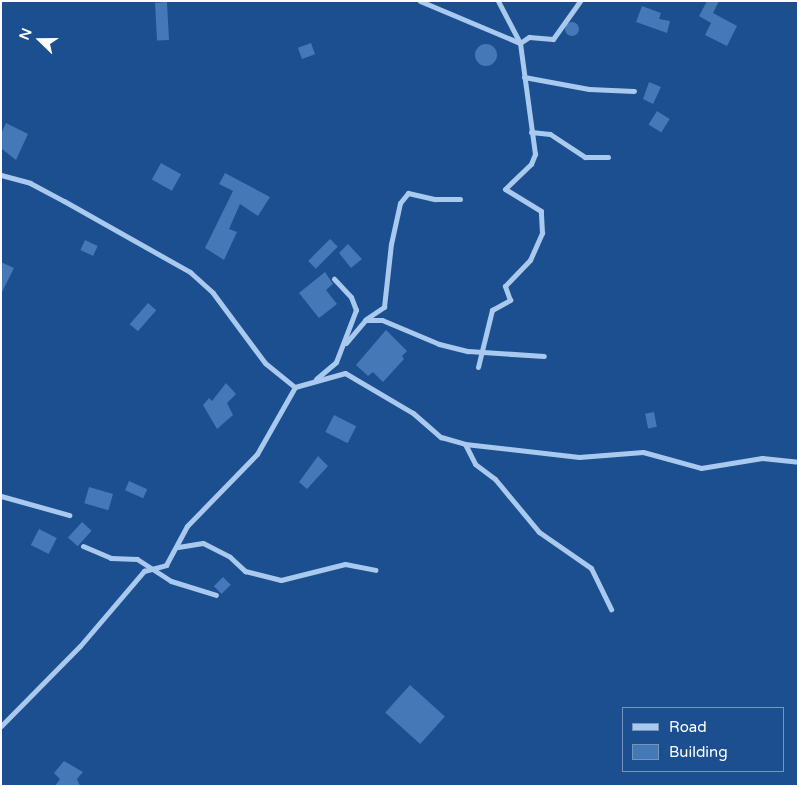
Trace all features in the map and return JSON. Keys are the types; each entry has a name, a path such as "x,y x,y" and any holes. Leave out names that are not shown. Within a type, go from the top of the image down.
{"street":[{"path":"420,1 520,43"},
{"path":"478,367 492,310 510,300 505,286 530,260 542,233 541,211 506,190 531,164 534,154 520,43 498,1"},
{"path":"520,43 529,37 553,39 580,1"},
{"path":"524,77 589,89 634,91"},
{"path":"531,132 550,134 585,157 608,157"},
{"path":"1,175 30,183 190,272 213,293 265,364 294,387"},
{"path":"346,343 365,320 384,307 391,244 400,203 408,193 435,199 460,199"},
{"path":"316,379 336,362 346,343 356,310 351,297 334,279"},
{"path":"365,320 382,320 439,344 482,353 544,356"},
{"path":"1,726 80,646 129,586 144,571 158,569 166,565 178,547 187,526 257,454 294,387 316,379 346,374 413,413 441,437 465,444 579,457 643,452 701,468 762,458 798,462"},
{"path":"465,444 475,464 495,479 539,532 591,568 611,609"},
{"path":"1,496 69,515"},
{"path":"178,547 203,544 230,557 244,571 281,580 345,564 375,570"},
{"path":"82,546 96,554 137,559 158,569 171,581 216,595"}],"building":[{"path":"707,1 719,1 713,13 737,26 727,46 705,35 711,23 699,16"},
{"path":"167,2 169,40 157,41 155,3"},
{"path":"642,6 661,13 659,19 670,21 667,33 636,22"},
{"path":"572,22 577,24 579,29 577,34 572,36 567,34 565,29 567,24"},
{"path":"311,43 315,54 302,59 298,48"},
{"path":"482,44 490,44 497,51 497,59 490,66 482,66 475,59 475,51"},
{"path":"649,82 661,87 653,104 643,99"},
{"path":"657,111 670,119 661,133 649,125"},
{"path":"6,123 28,134 16,160 2,149 1,134"},
{"path":"161,163 181,174 172,191 152,180"},
{"path":"225,173 270,197 258,216 240,204 229,229 237,232 224,260 205,248 233,191 219,184"},
{"path":"330,239 338,247 316,269 308,261"},
{"path":"85,240 98,246 93,256 80,250"},
{"path":"348,244 362,259 351,268 339,253"},
{"path":"1,262 14,268 1,294"},
{"path":"325,272 333,284 326,290 337,304 319,318 299,293"},
{"path":"148,303 156,310 138,331 130,324"},
{"path":"386,330 407,351 402,356 404,359 383,382 373,372 368,376 356,365"},
{"path":"226,383 236,394 227,403 233,415 217,429 203,405 209,398 212,401"},
{"path":"654,412 657,427 648,428 645,414"},
{"path":"334,415 356,426 348,443 325,432"},
{"path":"318,456 328,466 307,489 299,482"},
{"path":"129,481 147,489 143,498 125,490"},
{"path":"89,487 113,494 108,510 84,503"},
{"path":"82,522 92,531 78,546 68,538"},
{"path":"39,529 57,538 49,554 31,545"},
{"path":"223,577 231,585 222,594 214,586"},
{"path":"410,685 445,716 420,744 385,712"},
{"path":"64,761 83,772 77,779 80,786 55,786 60,779 54,773"}]}
